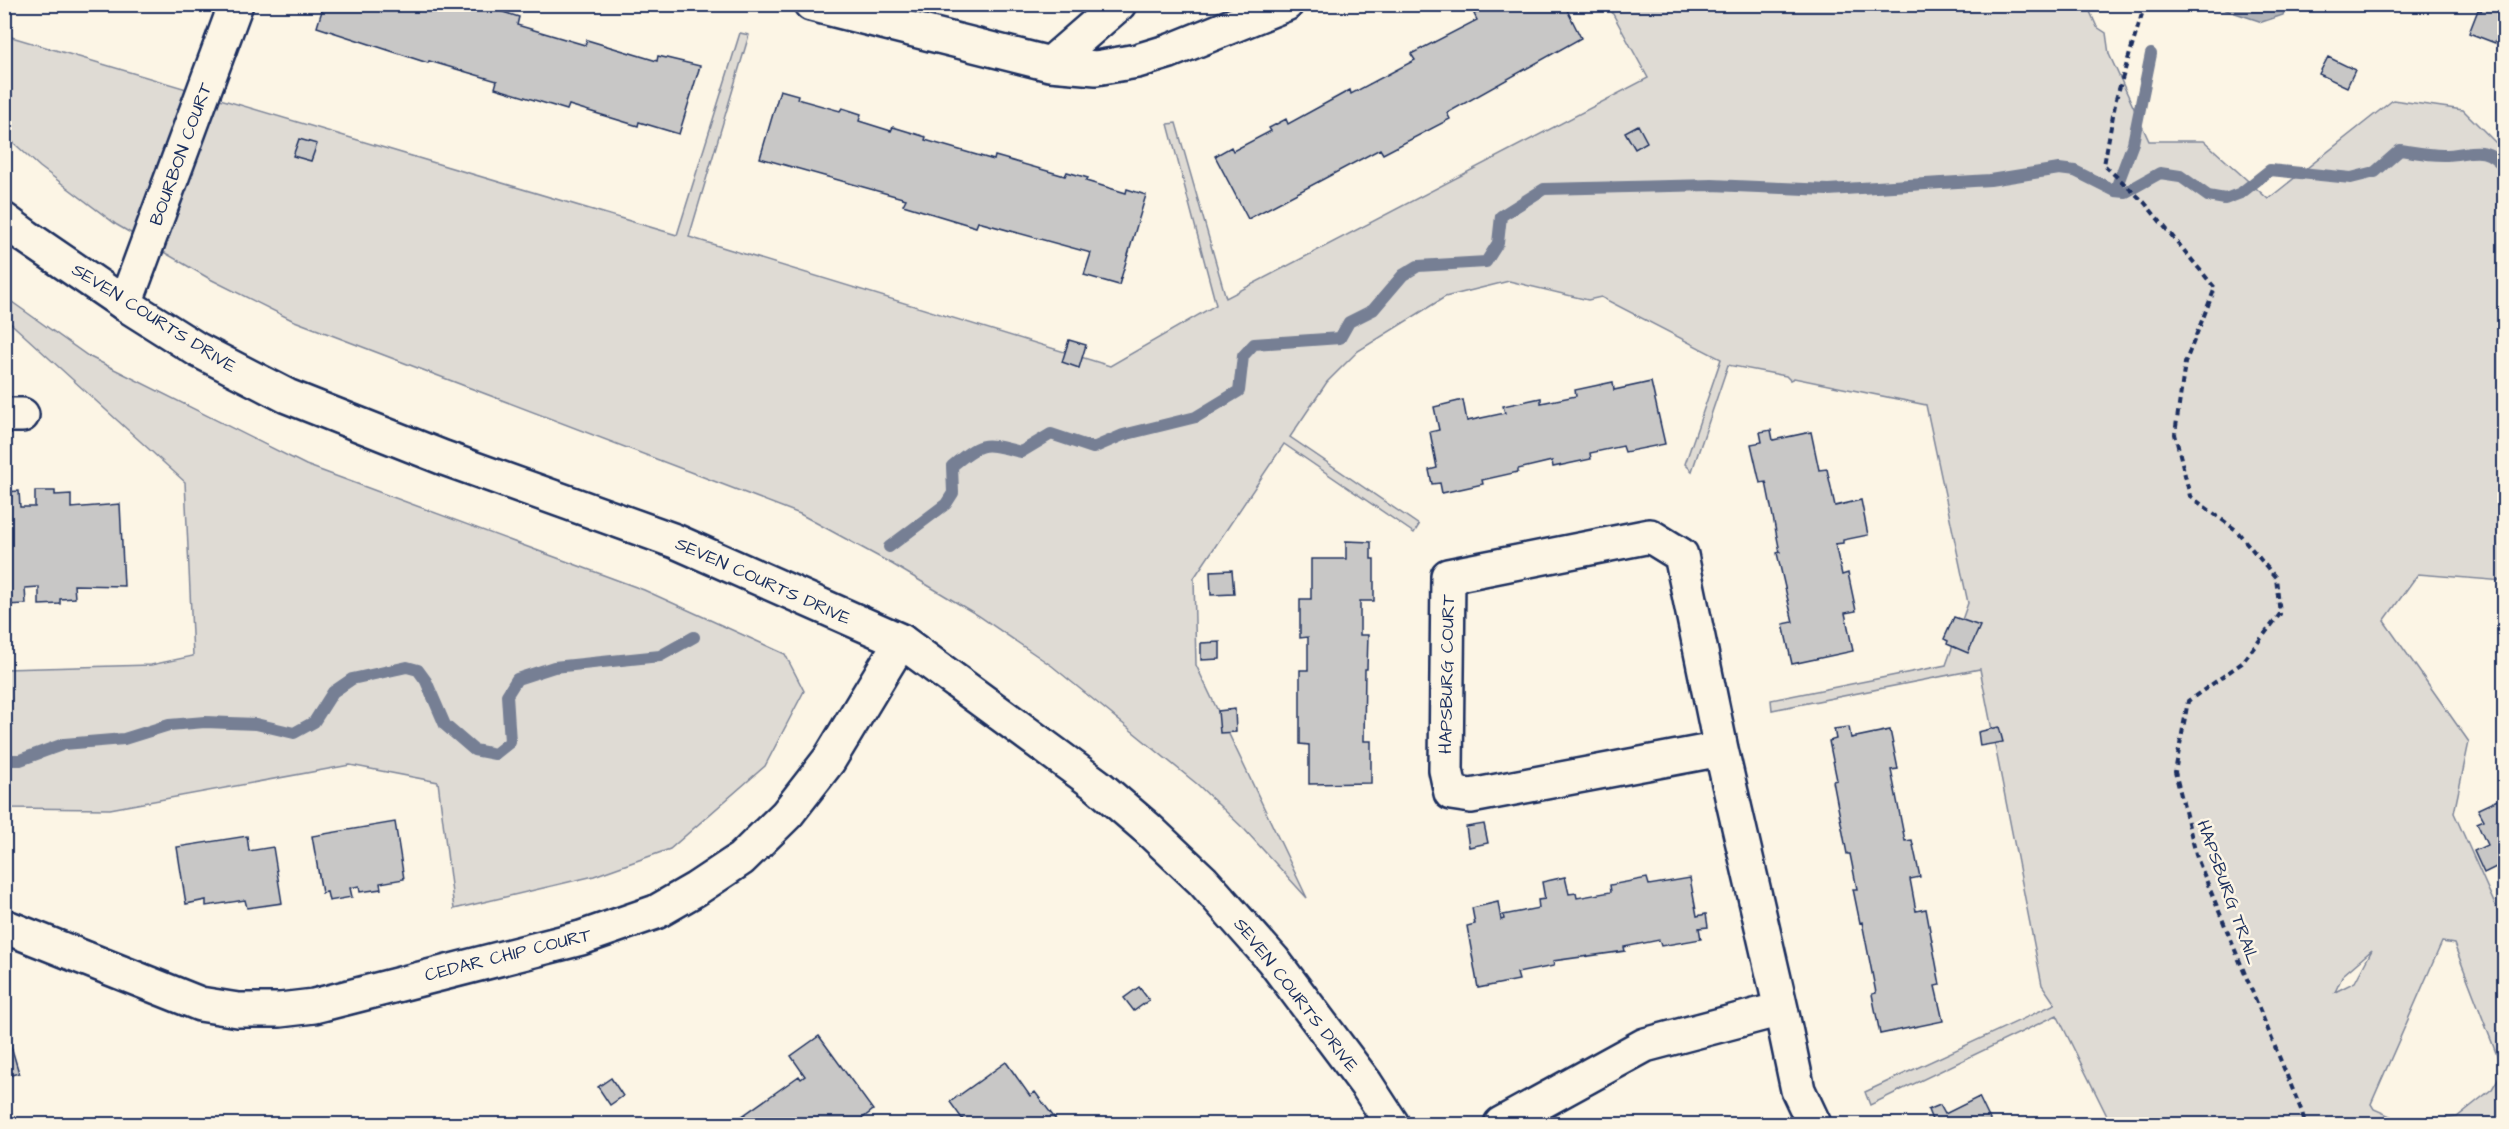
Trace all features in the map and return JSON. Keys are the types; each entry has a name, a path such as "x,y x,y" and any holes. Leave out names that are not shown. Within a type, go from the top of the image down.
{"street":[{"name":"BOURBON COURT","path":"125,304 237,4"},
{"path":"811,4 1050,64 1095,68 1137,61 1170,51 1286,4"},
{"path":"1050,64 1119,4"},
{"name":"SEVEN COURTS DRIVE","path":"4,220 125,304 198,350 287,396 444,458 675,541 901,641 1097,785 1203,881 1273,960 1366,1084 1392,1125"},
{"name":"HAPSBURG COURT","path":"1721,748 1471,796 1451,794 1446,770 1448,576 1650,537 1681,555 1721,748 1782,1009 1798,1090 1814,1125"},
{"name":"CEDAR CHIP COURT","path":"4,926 200,1004 238,1010 280,1010 314,1006 581,938 656,912 741,859 787,814 829,760 901,641"},
{"path":"1501,1125 1645,1045 1782,1009"}],"path":[{"name":"HAPSBURG TRAIL","path":"2145,4 2116,99 2104,165 2144,202 2216,288 2185,363 2175,434 2190,496 2236,530 2276,578 2280,614 2242,663 2188,701 2175,772 2198,858 2302,1112 2305,1125"}],"shaded area":[{"path":"1608,5 2087,5 2097,27 2106,33 2109,54 2149,141 2204,141 2268,199 2393,100 2463,110 2504,151 2504,581 2418,574 2384,621 2469,742 2454,813 2504,925 2504,946 2498,949 2504,960 2504,1124 2111,1124 2057,1015 1870,1105 1865,1092 2055,1004 2042,985 1980,669 1772,710 1771,700 1946,665 1968,603 1926,405 1794,378 1790,380 1786,376 1728,365 1692,471 1685,464 1721,359 1601,297 1588,300 1509,281 1445,297 1358,351 1327,382 1290,437 1419,525 1414,533 1284,444 1194,578 1196,665 1307,898 1245,830 1197,784 1052,666 979,616 892,564 800,514 292,320 210,279 117,225 40,167 5,135 5,35 677,235 740,33 749,35 689,237 1110,366 1216,305 1168,124 1176,123 1226,298 1648,78","holes":["2442,942 2454,944 2503,1071 2492,1089 2457,1117 2406,1123 2374,1109 2371,1104","2372,950 2355,982 2335,992 2343,975"]},
{"path":"2211,5 2287,5 2283,15 2262,22"},
{"path":"5,297 88,356 306,465 644,590 785,654 804,691 765,766 670,849 594,876 454,909 438,782 350,765 110,809 5,808 5,669 151,665 193,656 185,482 5,318"}],"building":[{"path":"324,4 478,4 519,17 517,25 585,45 587,40 657,61 658,56 700,66 679,134 639,122 638,126 569,105 567,110 495,88 497,81 429,61 428,63 317,27"},
{"path":"1492,4 1495,9 1502,4 1564,4 1581,38 1447,113 1450,119 1383,154 1380,149 1248,219 1215,156 1231,147 1233,151 1271,131 1269,128 1286,119 1288,124 1350,90 1351,94 1415,60 1411,54 1477,20 1474,14"},
{"path":"2484,4 2504,4 2504,24 2495,43 2469,33 2478,10 2481,11"},
{"path":"2328,57 2355,70 2347,87 2319,74"},
{"path":"780,90 798,95 797,99 840,111 842,108 861,114 859,121 891,131 893,127 926,137 925,140 994,160 995,156 1065,176 1067,172 1088,178 1086,181 1126,193 1127,189 1146,195 1119,285 1084,275 1091,253 978,222 976,227 903,205 906,199 760,158"},
{"path":"1638,125 1647,142 1635,149 1625,132"},
{"path":"299,139 317,144 311,161 293,156"},
{"path":"1069,340 1086,345 1079,368 1062,362"},
{"path":"1613,382 1614,390 1651,382 1665,444 1625,452 1623,446 1590,453 1591,459 1553,467 1552,461 1482,480 1483,484 1442,493 1440,483 1432,484 1429,470 1437,468 1430,432 1439,430 1434,407 1463,400 1467,421 1505,413 1503,406 1541,398 1541,403 1576,396 1575,390"},
{"path":"1771,430 1773,440 1811,432 1819,470 1827,469 1835,506 1861,500 1868,535 1835,544 1842,575 1848,573 1856,611 1845,613 1853,651 1792,664 1783,624 1793,622 1777,553 1780,552 1766,482 1760,483 1751,444 1762,442 1760,432"},
{"path":"19,491 20,507 35,507 35,491 55,491 55,495 71,494 71,508 120,504 124,586 74,585 75,598 60,599 60,604 39,605 39,587 25,588 26,604 4,605 4,492"},
{"path":"1346,541 1371,542 1371,559 1374,559 1374,601 1360,601 1360,635 1368,635 1364,741 1371,741 1371,783 1309,784 1309,745 1300,744 1300,670 1308,670 1308,637 1300,638 1300,599 1311,599 1311,559 1346,559"},
{"path":"1232,570 1234,594 1211,595 1210,571"},
{"path":"1954,617 1980,626 1968,653 1947,644 1948,641 1944,639"},
{"path":"1220,642 1220,659 1201,660 1201,643"},
{"path":"1235,709 1236,732 1220,733 1218,711"},
{"path":"1849,727 1851,738 1890,730 1898,769 1891,770 1905,841 1912,840 1920,877 1910,879 1916,911 1926,909 1940,985 1935,986 1943,1021 1880,1034 1872,994 1876,993 1853,889 1857,889 1850,854 1847,854 1833,781 1837,780 1829,741 1836,739 1834,729"},
{"path":"1999,727 2003,742 1980,746 1978,732"},
{"path":"2504,797 2504,872 2501,874 2498,866 2484,873 2474,851 2487,845 2477,823 2484,820 2478,809"},
{"path":"395,822 404,879 380,883 381,889 360,892 359,886 350,888 352,897 329,901 327,892 322,893 312,836"},
{"path":"1484,824 1488,843 1469,847 1466,827"},
{"path":"247,836 249,851 273,847 282,903 247,908 245,900 206,906 206,900 186,904 177,847"},
{"path":"1565,877 1569,894 1576,893 1577,898 1611,892 1610,885 1647,878 1649,885 1690,878 1697,916 1706,914 1708,927 1699,928 1701,939 1661,946 1659,940 1624,947 1625,951 1553,961 1554,966 1517,973 1519,980 1478,988 1467,926 1475,924 1472,908 1498,902 1501,920 1504,919 1503,915 1539,908 1538,900 1545,899 1542,882"},
{"path":"1139,987 1149,1000 1134,1011 1124,998"},
{"path":"4,1022 19,1073 4,1077"},
{"path":"819,1036 873,1110 855,1124 731,1124 799,1076 801,1079 805,1076 791,1056"},
{"path":"1006,1062 1030,1096 1035,1092 1059,1124 966,1124 950,1102"},
{"path":"611,1078 623,1096 610,1105 598,1087"},
{"path":"1979,1097 1992,1124 1924,1124 1932,1120 1928,1110 1940,1105 1945,1114"}],"waterway":[{"path":"2115,191 2133,143 2151,54"},
{"path":"889,547 946,504 953,493 952,466 977,448 991,446 1021,452 1051,434 1093,448 1123,435 1196,417 1239,391 1243,356 1254,344 1340,338 1349,322 1373,310 1403,275 1418,266 1486,262 1498,243 1501,216 1544,189 1712,185 1828,190 1990,180 2059,169 2075,171 2115,191 2126,192 2160,173 2180,176 2208,196 2225,199 2241,193 2270,170 2351,178 2375,172 2400,150 2438,155 2483,152 2496,159 2504,167"},
{"path":"4,760 20,760 64,744 124,739 169,725 205,722 256,724 294,733 314,722 333,692 352,679 407,667 418,670 426,681 445,725 474,750 495,754 510,742 507,695 517,679 554,667 660,656 694,637"}]}
